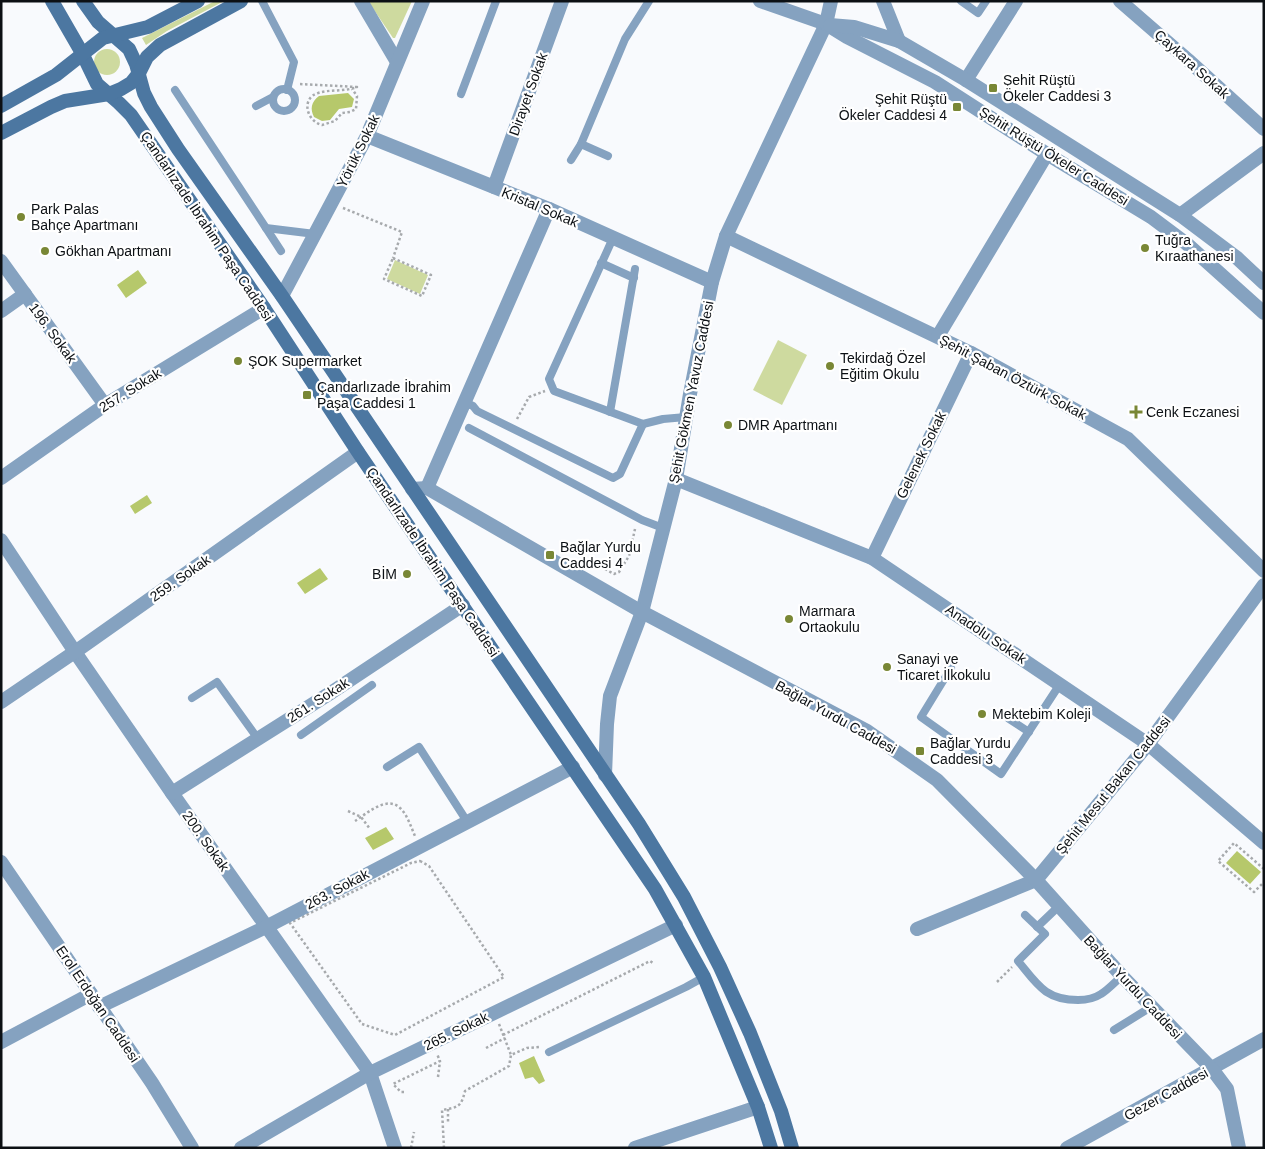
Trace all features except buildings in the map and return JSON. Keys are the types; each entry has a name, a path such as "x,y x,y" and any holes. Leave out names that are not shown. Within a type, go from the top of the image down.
{"main road":[{"name":"Çandarlızade İbrahim Paşa Caddesi","path":"52,1 82,53 97,84 131,115 264,308 358,452 640,866 676,925 704,977 758,1107 770,1148"},
{"name":"Çandarlızade İbrahim Paşa Caddesi","path":"83,1 98,22 129,49 139,72 144,93 178,149 282,296 639,824 684,897 720,966 750,1033 781,1111 792,1148"},
{"path":"1,106 56,75 103,38 148,27 198,1"},
{"path":"1,132 65,101 80,97 109,94 121,89 131,83 147,57 160,45 241,1"}],"street":[{"path":"361,1 397,62"},
{"name":"Yörük Sokak","path":"282,296 367,136 423,1"},
{"name":"Dirayet Sokak","path":"494,187 562,1"},
{"name":"Şehit Rüştü Ökeler Caddesi","path":"760,1 826,24 847,37 935,82 1168,229 1264,313"},
{"name":"Şehit Gökmen Yavuz Caddesi","path":"605,775 610,696 642,612 676,479 712,282 726,236 826,24 831,1"},
{"path":"883,1 899,41"},
{"path":"966,80 1016,1"},
{"name":"Çaykara Sokak","path":"1120,1 1264,129"},
{"name":"Şehit Rüştü Ökeler Caddesi","path":"826,24 854,27 899,41 966,80 1180,215 1236,257 1264,283"},
{"name":"Kristal Sokak","path":"367,136 549,210 712,282"},
{"path":"938,336 1047,154 1059,138"},
{"path":"1168,229 1180,215 1264,153"},
{"path":"412,489 426,488 549,210"},
{"name":"Şehit Şaban Öztürk Sokak","path":"726,236 938,336 1128,439 1264,571"},
{"name":"196. Sokak","path":"1,261 105,404"},
{"path":"1,311 25,294"},
{"name":"257. Sokak","path":"1,478 105,404 264,308"},
{"name":"Gelenek Sokak","path":"872,558 971,353"},
{"name":"259. Sokak","path":"1,702 358,452"},
{"name":"Anadolu Sokak","path":"676,479 872,558 1148,744 1264,843"},
{"name":"Bağlar Yurdu Caddesi","path":"426,488 642,612 867,731 937,780 1036,880 1151,1008 1212,1068 1227,1089 1239,1148"},
{"name":"200. Sokak","path":"1,540 172,793 370,1073 394,1148"},
{"name":"Şehit Mesut Bakan Caddesi","path":"917,929 1036,880 1148,744 1264,584"},
{"name":"261. Sokak","path":"172,793 258,740 463,605"},
{"name":"263. Sokak","path":"99,1007 266,926 574,767"},
{"name":"Erol Erdoğan Caddesi","path":"1,862 152,1084 192,1148"},
{"name":"265. Sokak","path":"241,1148 370,1073 676,925"},
{"path":"1,1042 90,994"},
{"name":"Gezer Caddesi","path":"1067,1148 1264,1038"},
{"path":"635,1148 758,1107"}],"lane":[{"path":"262,1 294,62 287,87"},
{"path":"462,94 496,1"},
{"path":"571,160 581,144 625,39 649,1"},
{"path":"961,1 978,13 986,1"},
{"path":"256,106 273,97 277,91 287,87"},
{"path":"273,97 273,103 277,109 289,110 294,105 295,99 287,87"},
{"path":"175,90 281,251"},
{"path":"581,144 608,156"},
{"path":"266,228 315,234"},
{"path":"613,238 549,379 554,391 643,424 663,419 686,417"},
{"path":"601,263 634,278"},
{"path":"610,412 635,269"},
{"path":"464,402 473,406 477,411 613,478 620,474 643,424"},
{"path":"469,428 638,517 663,528"},
{"path":"951,668 921,717 1001,774 1060,684"},
{"path":"192,698 217,682 258,740"},
{"path":"301,735 372,685"},
{"path":"332,692 342,706"},
{"path":"1009,719 1029,732"},
{"path":"387,767 419,747 468,823"},
{"path":"1038,927 1059,906"},
{"path":"1024,915 1046,934 1018,961 1042,989 1053,997 1067,1000 1082,1000 1100,995 1122,976"},
{"path":"549,1052 704,977"},
{"path":"1114,1030 1151,1008"}],"path":[{"path":"287,87 357,88 317,93 310,100 308,112 310,118 319,124 326,124 335,120 342,113 354,110 358,101 352,89"},
{"path":"332,203 402,232 384,280 422,296 431,275 393,258"},
{"path":"512,428 529,397 553,388"},
{"path":"583,557 614,574 619,572 629,556 638,517"},
{"path":"355,821 382,804 396,804 402,809 420,846"},
{"path":"348,811 361,817 370,829"},
{"path":"1264,869 1234,843 1218,861 1254,892 1264,882"},
{"path":"411,862 420,862 429,866 504,977 395,1035 362,1024 290,924 411,862"},
{"path":"486,1048 504,1036 650,961 653,963"},
{"path":"997,982 1018,961"},
{"path":"444,1148 442,1110 459,1106 465,1091 509,1066 512,1055 494,1013"},
{"path":"432,1043 440,1060 438,1077"},
{"path":"512,1055 527,1048 545,1047 549,1052"},
{"path":"404,1092 401,1092 393,1084 440,1060"},
{"path":"448,1109 448,1124"},
{"path":"411,1148 414,1132"}],"shaded area":[{"path":"215,1 224,1 167,31 146,45 142,38"},
{"path":"368,1 412,1 395,38 393,38"},
{"path":"107,49 116,53 120,62 116,71 107,75 98,71 94,62 98,53"},
{"path":"348,93 354,99 352,107 339,109 330,120 322,121 314,117 312,106 319,96"},
{"path":"395,260 428,275 420,294 387,279"},
{"path":"138,270 147,283 126,298 117,285"},
{"path":"778,340 807,355 782,405 753,390"},
{"path":"147,495 152,503 135,514 130,506"},
{"path":"320,568 328,579 305,594 297,583"},
{"path":"386,827 394,839 373,850 365,838"},
{"path":"1237,851 1261,872 1250,884 1226,863"},
{"path":"534,1056 545,1081 539,1084 533,1077 525,1079 519,1063"}],"place":[{"name":"Şehit Rüştü Ökeler Caddesi 3","path":"993,88"},
{"name":"Şehit Rüştü Ökeler Caddesi 4","path":"957,107"},
{"name":"Park Palas Bahçe Apartmanı","path":"21,217"},
{"name":"Tuğra Kıraathanesi","path":"1145,248"},
{"name":"Gökhan Apartmanı","path":"45,251"},
{"name":"ŞOK Supermarket","path":"238,361"},
{"name":"Tekirdağ Özel Eğitim Okulu","path":"830,366"},
{"name":"Çandarlızade İbrahim Paşa Caddesi 1","path":"307,395"},
{"name":"Cenk Eczanesi","path":"1136,412"},
{"name":"DMR Apartmanı","path":"728,425"},
{"name":"Bağlar Yurdu Caddesi 4","path":"550,555"},
{"name":"BİM","path":"407,574"},
{"name":"Marmara Ortaokulu","path":"789,619"},
{"name":"Sanayi ve Ticaret İlkokulu","path":"887,667"},
{"name":"Mektebim Koleji","path":"982,714"},
{"name":"Bağlar Yurdu Caddesi 3","path":"920,751"}]}
